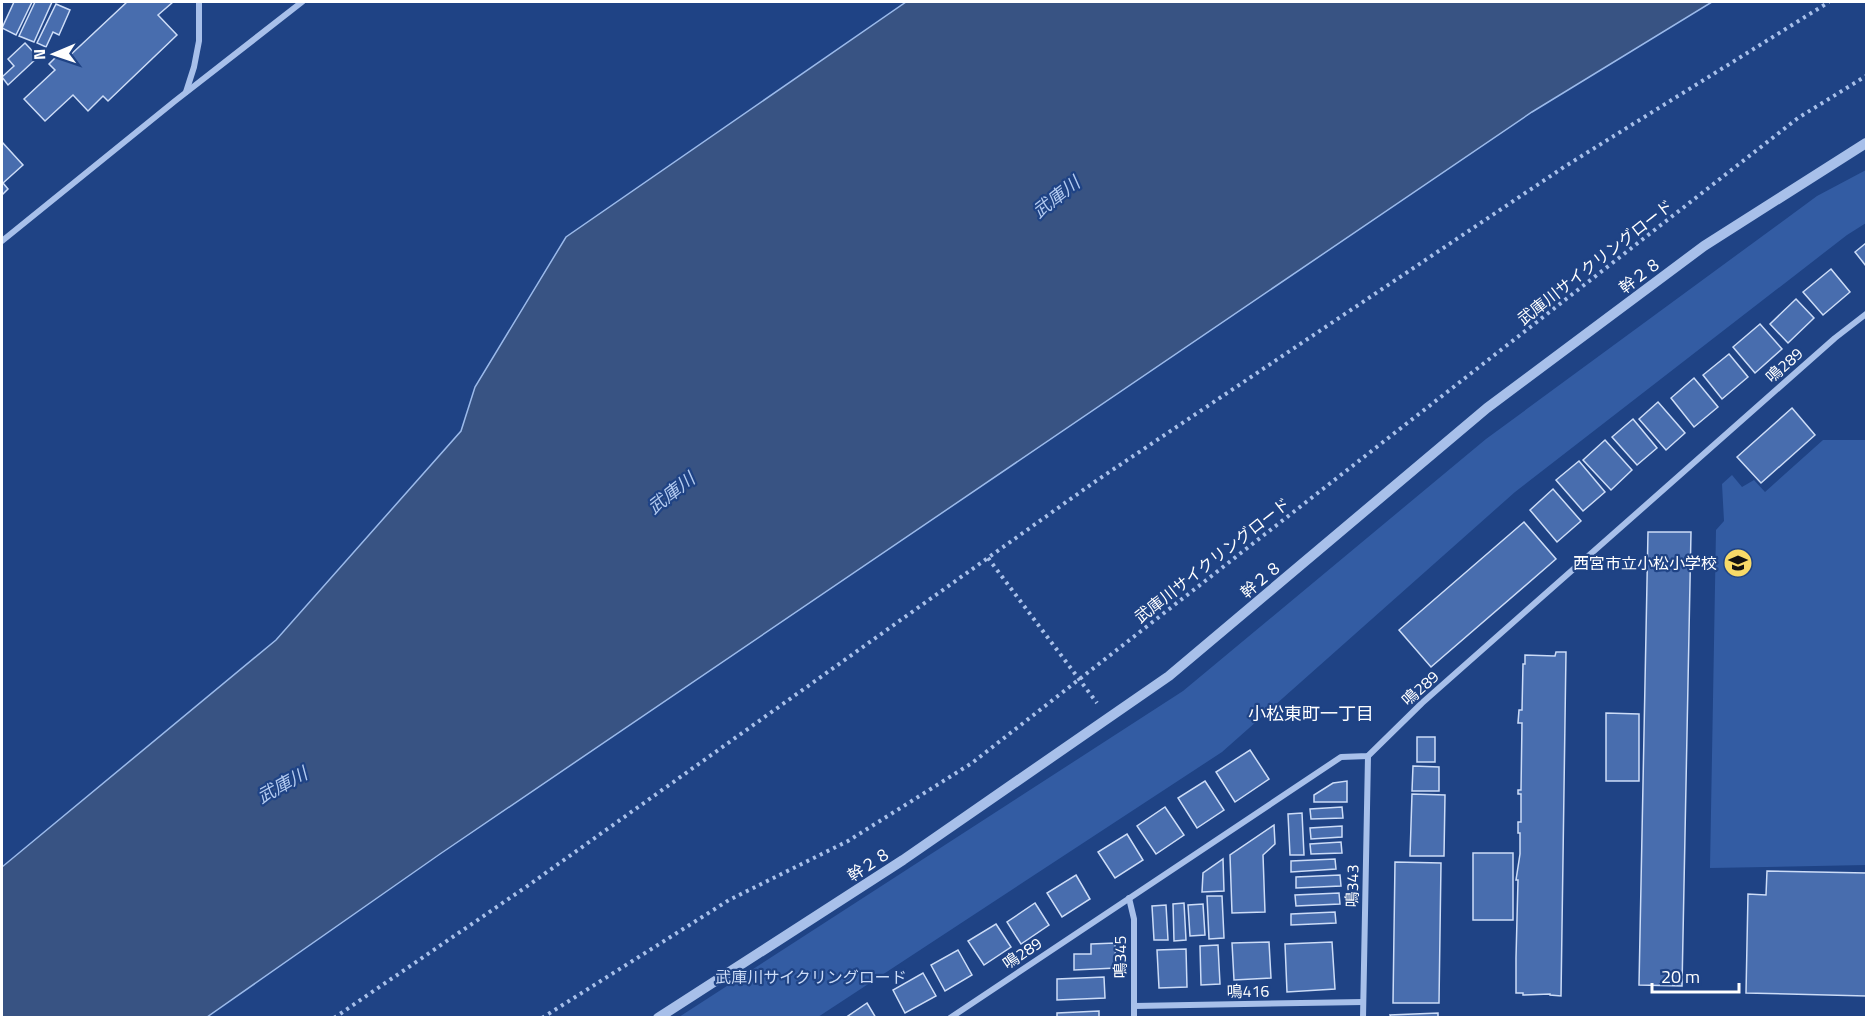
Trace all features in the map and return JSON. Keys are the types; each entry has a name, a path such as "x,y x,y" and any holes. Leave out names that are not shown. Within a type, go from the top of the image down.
{"street":[{"path":"185,92 194,67 199,41 199,2"},
{"path":"2,241 185,92 302,2"},
{"name":"幹２８","path":"658,1017 903,860 1169,676 1497,401 1704,246 1866,143"},
{"name":"鳴289","path":"951,1017 1341,757 1368,756 1449,679 1835,338 1866,314"},
{"name":"鳴343","path":"1363,1017 1368,756"},
{"name":"鳴345","path":"1129,898 1134,919 1134,1017"},
{"name":"鳴416","path":"1134,1006 1363,1002"}],"path":[{"path":"334,1017 526,887 1093,483 1564,167 1829,2"},
{"name":"武庫川サイクリングロード","path":"542,1017 729,900 858,835 972,763 1798,118 1866,76"},
{"path":"988,557 1108,718"}],"green space":[{"path":"1866,170 1866,223 1847,235 1515,492 1222,752 818,1017 679,1017 1183,691 1486,439 1817,196"},
{"path":"1823,440 1866,440 1866,865 1710,868 1716,530 1724,521 1722,484 1732,475 1742,487 1754,480 1765,492"}],"water":[{"name":"武庫川","path":"906,2 1712,2 1532,112 440,854 207,1017 2,1017 2,867 276,640 461,431 475,387 566,237"}],"building":[{"path":"14,2 32,2 16,35 2,28"},
{"path":"35,2 52,2 34,42 19,36"},
{"path":"127,2 173,2 158,15 177,35 108,101 103,96 88,111 73,95 45,121 24,99 55,70 49,64 59,54 65,60"},
{"path":"56,4 70,10 59,35 53,32 46,47 37,43"},
{"path":"25,43 38,57 8,85 2,77 14,66 8,59"},
{"path":"2,142 23,165 3,183 8,189 2,195"},
{"path":"1866,243 1866,266 1855,252"},
{"path":"1831,269 1850,292 1823,315 1803,292"},
{"path":"1796,299 1814,318 1788,343 1770,324"},
{"path":"1760,324 1782,349 1755,373 1733,347"},
{"path":"1729,354 1748,377 1722,399 1703,375"},
{"path":"1694,378 1718,407 1694,427 1671,398"},
{"path":"1658,402 1685,433 1666,450 1639,419"},
{"path":"1792,408 1815,435 1761,483 1737,457"},
{"path":"1633,419 1657,448 1637,465 1612,437"},
{"path":"1605,440 1632,470 1611,490 1583,460"},
{"path":"1579,461 1605,492 1583,511 1556,480"},
{"path":"1553,489 1581,521 1557,542 1530,510"},
{"path":"1524,522 1556,559 1431,667 1399,630"},
{"path":"1648,532 1691,532 1682,986 1639,985"},
{"path":"1556,652 1566,652 1561,996 1523,995 1523,993 1516,993 1518,880 1516,880 1520,854 1518,822 1521,822 1521,794 1518,794 1518,790 1521,790 1522,723 1518,723 1519,710 1522,710 1523,664 1525,664 1525,655 1555,656"},
{"path":"1606,713 1639,714 1639,781 1606,781"},
{"path":"1417,737 1435,737 1435,762 1417,762"},
{"path":"1250,750 1269,779 1235,802 1216,772"},
{"path":"1413,766 1439,767 1439,791 1412,791"},
{"path":"1205,781 1224,810 1197,828 1178,798"},
{"path":"1347,781 1347,802 1314,802 1314,795 1333,783"},
{"path":"1412,794 1445,795 1444,856 1410,856"},
{"path":"1165,807 1184,835 1156,854 1137,826"},
{"path":"1342,807 1343,818 1311,819 1310,809"},
{"path":"1302,813 1304,855 1290,855 1288,814"},
{"path":"1274,825 1275,844 1263,855 1265,912 1232,913 1230,855"},
{"path":"1342,826 1342,837 1311,839 1310,828"},
{"path":"1127,834 1143,860 1115,878 1098,852"},
{"path":"1341,842 1342,853 1311,854 1310,844"},
{"path":"1473,853 1513,853 1513,920 1473,920"},
{"path":"1223,859 1224,891 1202,892 1203,873"},
{"path":"1335,859 1336,869 1291,872 1291,861"},
{"path":"1395,862 1441,863 1439,1003 1393,1003"},
{"path":"1767,871 1866,873 1866,996 1746,993 1748,894 1766,895"},
{"path":"1076,875 1090,899 1062,917 1047,893"},
{"path":"1340,875 1341,886 1296,888 1296,877"},
{"path":"1339,893 1340,904 1296,906 1295,895"},
{"path":"1207,896 1222,896 1224,938 1209,939"},
{"path":"1035,903 1049,925 1021,944 1007,922"},
{"path":"1184,903 1186,940 1174,941 1173,904"},
{"path":"1203,904 1205,935 1190,936 1188,905"},
{"path":"1166,905 1168,940 1154,940 1152,906"},
{"path":"1335,912 1336,923 1291,925 1291,914"},
{"path":"996,924 1011,947 984,965 968,941"},
{"path":"1269,942 1271,978 1234,980 1232,943"},
{"path":"1332,942 1335,989 1287,992 1285,944"},
{"path":"1115,943 1116,968 1074,970 1074,954 1091,954 1091,944"},
{"path":"1218,945 1220,984 1201,985 1200,946"},
{"path":"1186,949 1187,987 1159,988 1157,950"},
{"path":"958,950 972,975 945,991 931,965"},
{"path":"923,973 936,996 905,1013 893,990"},
{"path":"1104,977 1105,998 1057,1000 1057,979"},
{"path":"867,1003 876,1018 845,1018"},
{"path":"1099,1011 1099,1018 1057,1018 1057,1013"},
{"path":"1438,1013 1438,1018 1391,1018 1390,1015"}],"place":[{"name":"西宮市立小松小学校","path":"1738,563"}],"district":[{"name":"小松東町一丁目","path":"1311,713"}]}
